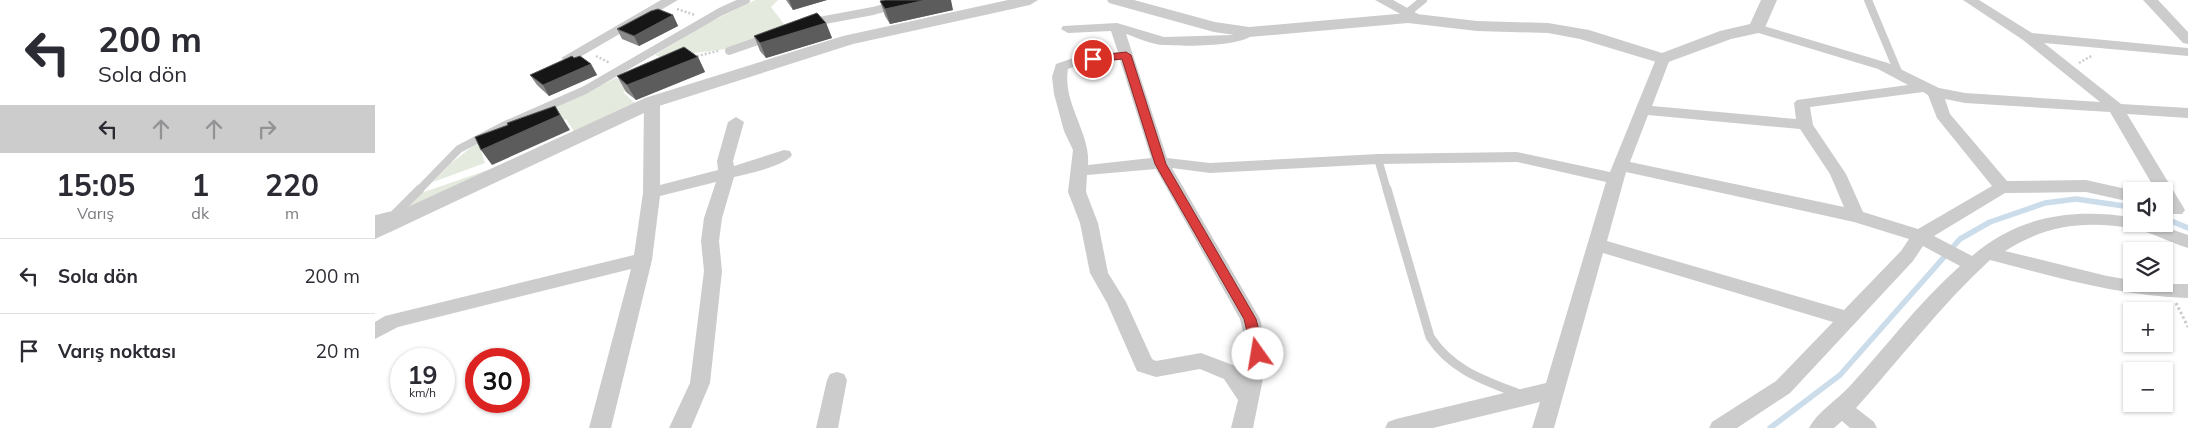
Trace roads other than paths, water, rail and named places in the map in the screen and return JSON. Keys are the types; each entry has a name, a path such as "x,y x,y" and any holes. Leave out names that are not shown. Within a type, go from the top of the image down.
{"street":[{"path":"381,224 652,102 849,40 1030,0"},
{"path":"1115,0 1214,27 1249,32 1414,16"},
{"path":"1382,0 1414,16 1477,26 1548,28 1583,34 1663,59 1726,35 1757,28 1883,66 1930,89 1965,98 2188,113"},
{"path":"1757,28 1769,0"},
{"path":"1970,0 2028,37 2115,108 2176,210"},
{"path":"2150,0 2188,40"},
{"path":"568,58 667,3"},
{"path":"1068,29 1117,27 1163,41 1234,39 1249,32"},
{"path":"1117,27 1161,164 1250,319 1258,354 1242,428"},
{"path":"2028,37 2188,52"},
{"path":"1126,55 1077,61 1061,67 1059,77 1061,94 1072,131 1081,150 1077,192 1089,223 1099,273 1116,302 1143,365 1156,370 1201,361 1231,373 1249,400"},
{"path":"1543,428 1618,172 1663,59"},
{"path":"1856,216 1838,174 1805,125 1803,103 1930,89"},
{"path":"1930,89 1943,115 2002,187"},
{"path":"601,428 643,260 652,193 652,102"},
{"path":"1642,110 1805,125"},
{"path":"680,428 700,383 713,271 710,240 713,218 727,173 725,161 736,122"},
{"path":"652,193 753,168 784,155"},
{"path":"1078,171 1161,164 1210,168 1378,159 1517,157 1618,172 1856,216 1921,236 1980,259 2107,283 2153,290 2188,291"},
{"path":"1720,428 1783,387 1907,256 1921,236 2002,187 2086,186 2123,194"},
{"path":"1820,428 1843,410 1955,282 1993,247 2026,230 2053,221 2105,219 2123,222"},
{"path":"2160,232 2188,242"},
{"path":"1596,244 1724,284 1849,319"},
{"path":"375,331 392,321 643,260"},
{"path":"827,428 837,380"},
{"path":"1395,428 1553,390"},
{"path":"1843,410 1866,428"}],"lane":[{"path":"381,224 459,149 619,72 704,21 746,0"},
{"path":"806,24 873,12 914,0"},
{"path":"1414,16 1423,0"},
{"path":"1868,0 1899,74"},
{"path":"729,51 771,37"},
{"path":"1378,159 1430,337 1435,347 1462,371 1525,396"}],"waterway":[{"path":"1770,428 1840,375 1960,239 1990,222 2045,203 2076,199 2123,206"},
{"path":"2173,222 2188,228"}]}
